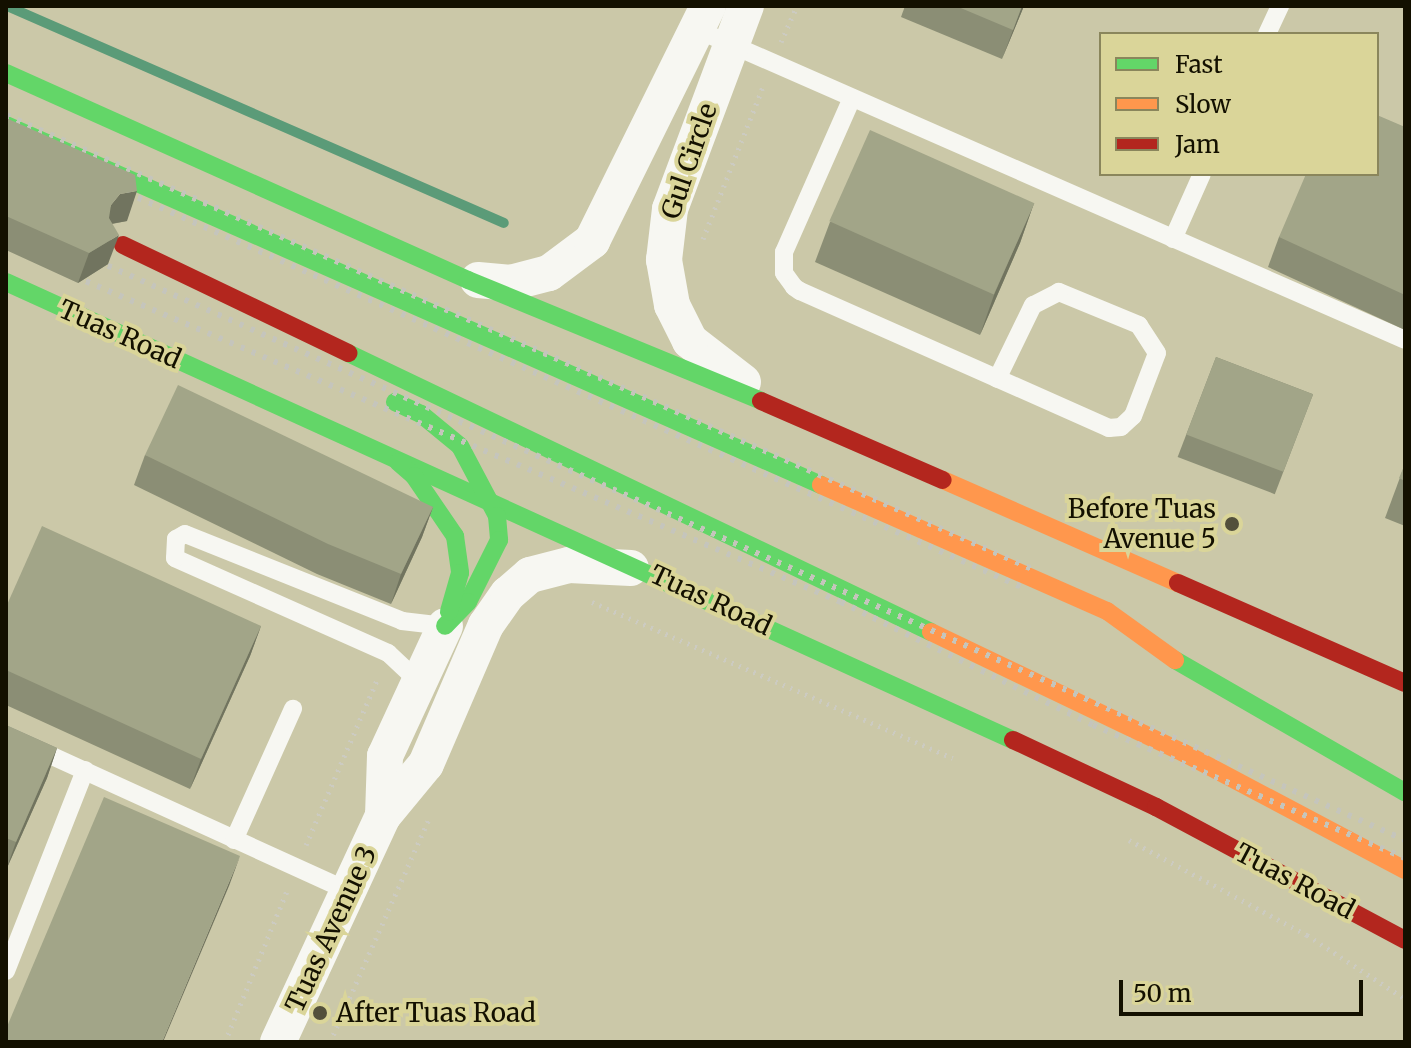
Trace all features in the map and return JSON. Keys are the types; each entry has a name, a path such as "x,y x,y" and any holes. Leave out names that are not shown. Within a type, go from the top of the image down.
{"main road":[{"path":"6,73 468,280 787,412 1405,683"},
{"path":"6,125 1107,611 1185,667 1405,792"},
{"path":"123,245 1184,753 1405,870"},
{"name":"Tuas Road","path":"6,282 384,450 1156,807 1405,940"},
{"path":"308,333 330,366"},
{"path":"380,395 421,414 460,446 492,500 499,540 468,602 445,626"},
{"path":"384,450 414,476 455,536 460,573 445,626"},
{"path":"1338,654 1405,697"},
{"path":"1185,667 1332,727"}],"street":[{"name":"Gul Circle","path":"746,6 670,209 666,284 690,341 787,412"},
{"name":"Gul Circle","path":"468,280 528,280 569,262 592,241 702,18"},
{"name":"Tuas Avenue 3","path":"278,1042 383,816 426,764 486,625 508,594 530,575 569,565 649,571"},
{"name":"Tuas Avenue 3","path":"383,816 385,756 445,626"}],"lane":[{"path":"1268,32 1280,6"},
{"path":"702,18 729,45 1405,340"},
{"path":"852,98 784,252 786,277 800,291 997,379 1117,428 1133,416 1157,353 1139,325 1059,292 1033,305 997,379"},
{"path":"1173,239 1201,176"},
{"path":"419,682 388,653 175,558 176,539 185,534 402,621 445,626"},
{"path":"234,840 293,709"},
{"path":"6,735 350,892"},
{"path":"6,971 85,770"}],"path":[{"path":"701,245 797,6"},
{"path":"579,597 964,763"},
{"path":"225,1042 388,653"},
{"path":"330,1042 434,808"},
{"path":"1118,834 1307,935 1405,999"}],"building":[{"path":"956,6 1022,6 1013,30"},
{"path":"1379,116 1405,127 1405,295 1279,237 1305,176 1379,176"},
{"path":"6,118 135,175 137,191 120,194 111,205 109,218 119,235 89,253 6,216"},
{"path":"870,130 1034,203 994,295 829,221"},
{"path":"1216,357 1313,394 1283,472 1186,434"},
{"path":"178,385 433,507 401,574 328,544 145,455"},
{"path":"1405,464 1405,481 1399,478"},
{"path":"42,526 261,626 201,759 6,670 6,607"},
{"path":"6,725 57,748 16,842 6,838"},
{"path":"104,797 240,856 162,1042 6,1042 6,1029"}],"waterway":[{"path":"7,6 504,223"}],"railway":[{"path":"6,115 1034,570"},
{"path":"116,188 1026,589"},
{"path":"86,256 1405,840"},
{"path":"64,272 841,602 1093,725 1405,858"}],"traffic: fast":[{"path":"6,73 468,280 761,401"},
{"path":"6,125 821,485"},
{"path":"6,282 1013,740"},
{"path":"348,353 931,632"},
{"path":"395,402 421,414 460,446 497,516 499,540 468,602 445,626"},
{"path":"398,462 414,476 455,536 460,573 449,611"},
{"path":"1175,660 1405,792"}],"traffic: slow":[{"path":"943,480 1178,583"},
{"path":"821,485 1107,611 1175,660"},
{"path":"931,632 1184,753 1405,870"}],"traffic: jam":[{"path":"123,245 348,353"},
{"path":"761,401 943,480"},
{"path":"1178,583 1405,683"},
{"path":"1013,740 1156,807 1405,940"}],"place":[{"name":"Before Tuas Avenue 5","path":"1232,524"},
{"name":"After Tuas Road","path":"320,1013"}]}
